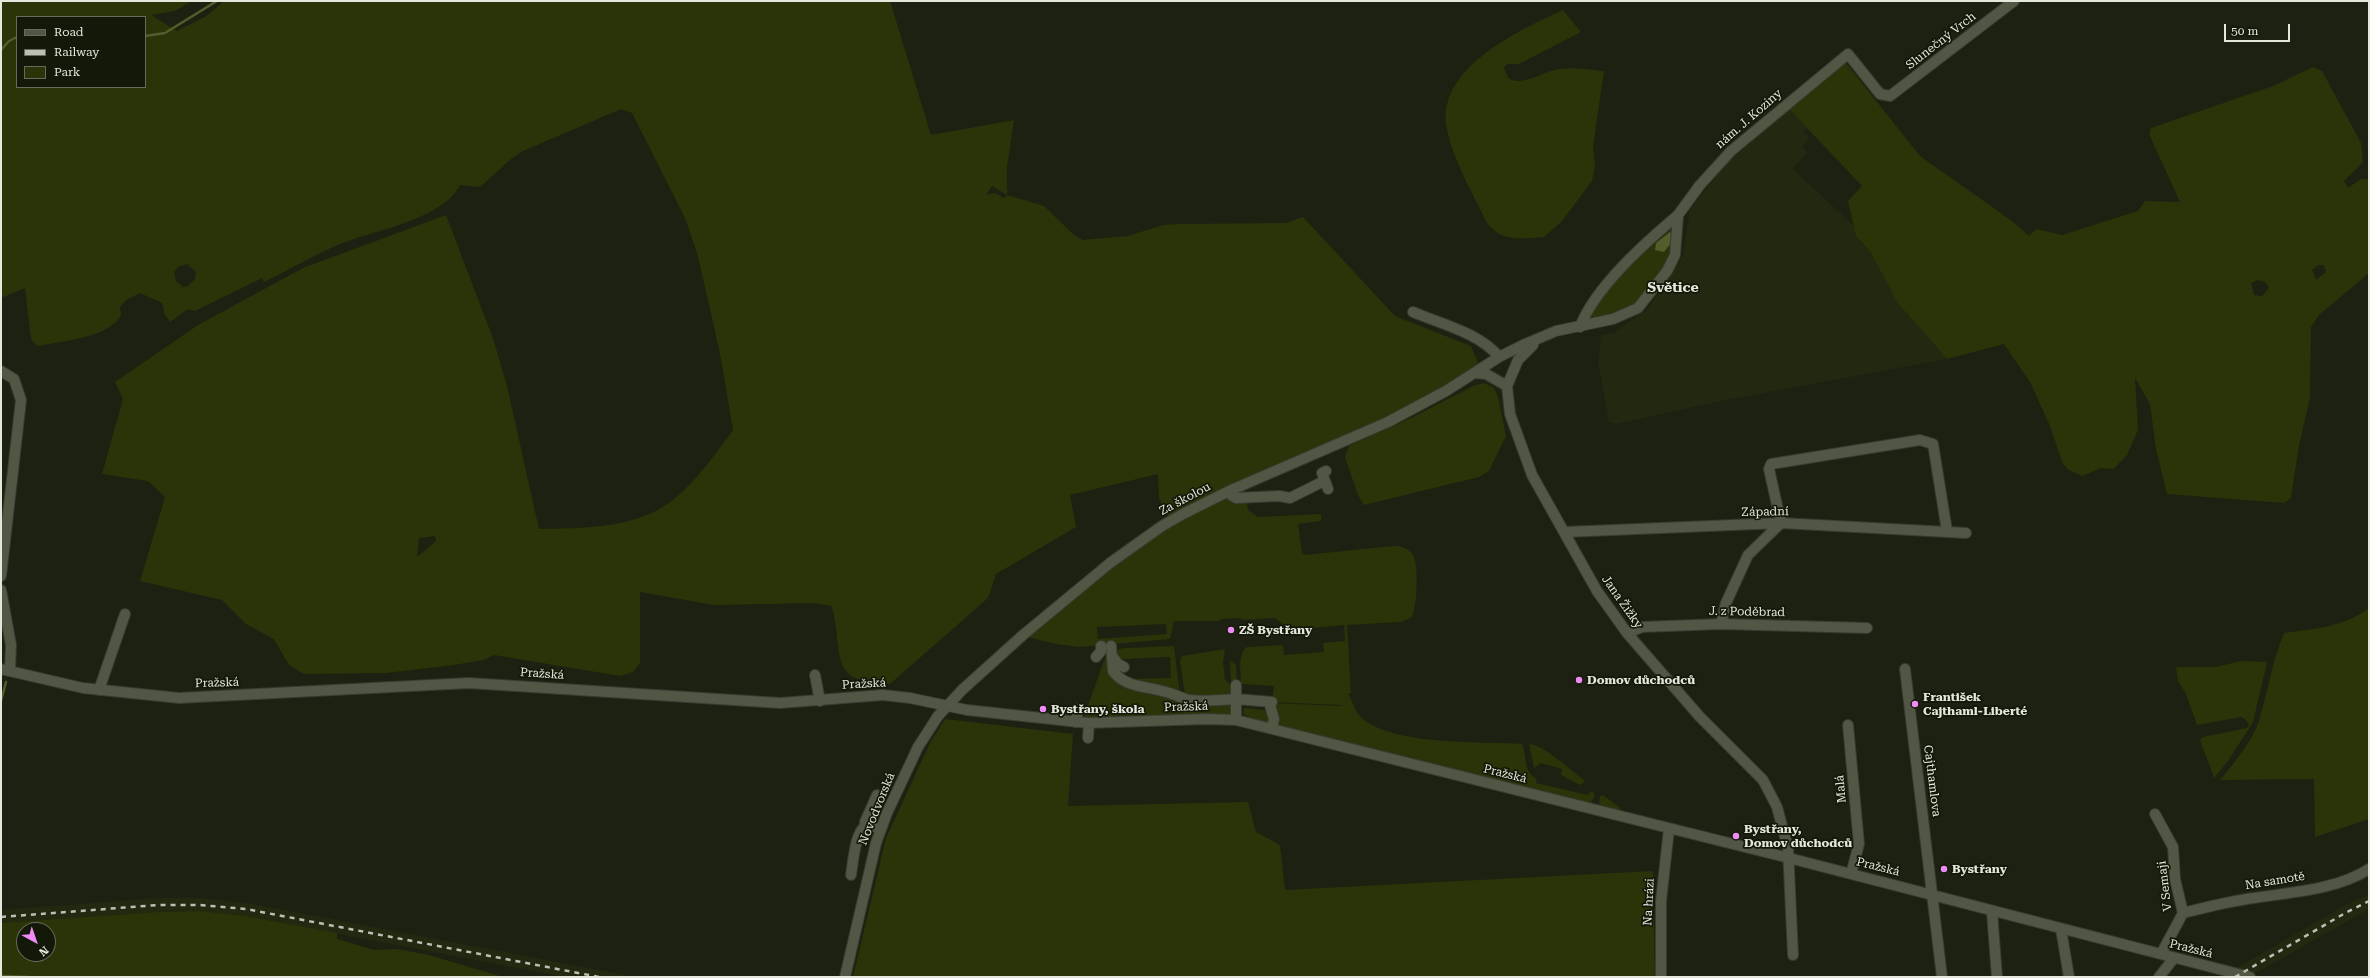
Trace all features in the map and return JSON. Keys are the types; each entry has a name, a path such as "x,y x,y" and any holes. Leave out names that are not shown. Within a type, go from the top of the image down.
{"street":[{"name":"Slunečný Vrch","path":"1848,54 1882,96 1890,96 1896,93 2014,1"},
{"name":"nám. J. Koziny","path":"1580,326 1601,293 1629,260 1678,215 1724,157 1848,54"},
{"path":"1542,337 1556,331 1625,315 1638,308 1647,299 1667,271 1675,255 1678,215"},
{"path":"1413,312 1473,338 1493,349 1499,357"},
{"name":"Za školou","path":"946,706 1023,635 1110,563 1162,526 1229,491 1388,422 1446,391 1499,357 1542,337"},
{"name":"Jana Žižky","path":"1542,337 1526,349 1518,360 1507,386 1510,414 1532,475 1597,591 1627,634 1700,717 1763,780 1771,794 1783,827 1789,858 1792,955"},
{"path":"1,371 14,379 21,400 1,576"},
{"path":"1475,373 1486,374 1507,386"},
{"path":"1721,624 1726,603 1748,555 1781,523 1769,469 1771,464 1920,440 1933,444 1947,531"},
{"path":"1229,491 1231,495 1236,498 1279,496 1290,498 1326,485 1322,473 1326,471"},
{"name":"Západní","path":"1564,532 1781,523 1966,533"},
{"path":"1,590 11,644 6,669"},
{"path":"99,690 125,614"},
{"name":"J. z Poděbrad","path":"1627,634 1642,627 1721,624 1868,628"},
{"path":"1096,657 1101,651 1101,646"},
{"path":"1111,646 1113,671 1124,681 1190,700 1236,699 1271,702 1274,719 1272,728"},
{"path":"1112,656 1118,664 1124,667"},
{"name":"Pražská","path":"6,669 55,683 99,690 200,698 469,683 780,703 820,701 876,695 910,698 946,706 1089,723 1206,719 1236,720 1789,858 1992,912 2250,977"},
{"name":"Cajthamlova","path":"1905,669 1934,896"},
{"path":"815,675 820,701"},
{"path":"1236,685 1236,720"},
{"name":"Novodvorská","path":"845,977 876,843 881,829 918,747 946,706"},
{"path":"1075,722 1079,708"},
{"path":"1088,738 1089,723"},
{"name":"Malá","path":"1848,725 1859,844 1851,874"},
{"path":"877,795 865,818 865,822 868,825 881,829"},
{"name":"V Semaji","path":"2155,814 2173,847 2175,879 2183,913 2161,954"},
{"path":"851,875 858,835 862,828 868,825"},
{"name":"Na hrázi","path":"1661,977 1661,900 1669,829"},
{"name":"Na samotě","path":"2183,913 2215,905 2326,885 2346,880 2369,869"},
{"path":"1934,896 1942,977"},
{"path":"1992,912 1997,977"},
{"path":"2061,929 2069,977"},
{"path":"2159,977 2174,958"}],"shaded area":[{"path":"1789,109 1807,128 1803,132 1809,138 1802,147 1807,152 1793,169 1856,228 1856,236 1870,251 1897,302 1947,359 1720,401 1616,424 1609,422 1598,362 1601,335 1614,333 1648,309 1683,256 1690,209 1729,161"},
{"path":"1670,232 1672,234 1671,243 1664,252 1655,250 1656,243"},
{"path":"2369,894 2369,909 2249,977 2221,977 2344,906"},
{"path":"158,898 201,898 247,903 635,977 564,977 245,916 200,911 158,912 1,923 1,910"}],"green space":[{"path":"1,1 192,1 175,11 151,15 177,31 205,17 224,1 890,1 931,135 1014,120 1007,167 1007,195 1044,206 1074,235 1083,240 1128,236 1163,225 1286,223 1303,217 1395,316 1471,346 1480,367 1388,418 1169,518 1159,498 1158,474 1070,495 1076,527 996,574 988,598 890,684 861,680 853,677 847,672 842,664 834,614 831,606 815,603 714,605 640,592 640,663 633,672 620,676 494,655 484,660 454,665 386,673 304,674 289,665 274,639 246,624 222,600 140,581 165,497 148,481 102,474 123,399 115,382 198,325 303,268 446,215 494,341 507,386 539,529 617,524 647,515 661,508 672,501 691,483 733,430 720,354 698,256 685,218 632,113 621,109 523,151 511,159 480,187 460,185 451,197 439,207 423,215 340,244 264,282 262,278 195,311 188,309 170,322 165,315 162,303 140,293 126,300 120,307 121,315 107,329 84,337 37,346 31,339 25,288 1,298","holes":["992,186 1007,195 1004,198 995,193 986,195","187,264 196,272 195,279 188,286 183,287 176,281 174,272 178,267","435,536 436,541 417,557 419,538"]},
{"path":"1563,10 1581,32 1519,64 1508,64 1504,67 1508,78 1514,81 1527,80 1554,70 1565,68 1604,71 1593,146 1595,166 1592,181 1562,221 1544,237 1512,238 1499,233 1487,223 1464,178 1450,142 1447,130 1446,108 1453,88 1466,70 1504,41 1524,29"},
{"path":"1846,63 1920,156 2012,221 2029,236 2036,229 2062,235 2138,211 2145,201 2180,202 2149,134 2151,128 2273,86 2313,67 2322,71 2361,143 2363,162 2344,181 2348,188 2361,179 2369,179 2369,273 2319,315 2311,327 2310,398 2299,445 2291,498 2284,503 2167,494 2156,449 2150,404 2135,378 2138,430 2127,455 2113,469 2101,468 2082,476 2069,470 2063,464 2050,426 2030,382 2004,344 1947,359 1897,302 1870,251 1856,236 1848,201 1862,186 1789,109","holes":["2318,265 2324,265 2326,272 2316,280 2312,270","2258,280 2265,282 2269,288 2262,296 2254,295 2251,283"]},
{"path":"1670,230 1673,230 1669,253 1655,284 1639,301 1626,311 1590,323 1592,313 1609,287 1636,259"},
{"path":"1484,383 1494,388 1498,397 1506,436 1489,471 1479,477 1364,505 1358,495 1345,457 1349,446 1413,417 1473,386"},
{"path":"1229,491 1247,502 1248,510 1258,517 1321,514 1321,521 1298,524 1302,553 1304,555 1394,546 1404,548 1413,555 1417,576 1416,596 1412,617 1401,622 1347,625 1351,693 1348,693 1358,714 1363,719 1378,728 1396,734 1417,738 1462,742 1522,744 1527,768 1532,776 1537,779 1536,783 1588,795 1590,791 1594,793 1594,798 1589,805 1249,720 1249,717 1243,714 1244,708 1273,711 1273,703 1340,706 1349,700 1341,705 1272,702 1274,686 1241,684 1240,669 1242,654 1247,647 1283,645 1284,655 1324,652 1323,643 1345,641 1344,625 1290,630 1275,618 1241,620 1241,618 1221,619 1220,621 1174,621 1170,639 1078,647 1056,644 1028,637 1110,563","holes":["1166,624 1167,634 1098,639 1097,627"]},
{"path":"2369,608 2369,819 2315,837 2314,779 2220,780 2242,752 2256,729 2276,655 2284,633 2339,623 2360,614"},
{"path":"1174,646 1180,695 1168,690 1128,681 1126,679 1171,678 1170,657 1124,659 1123,662 1118,660 1116,653 1119,649"},
{"path":"1225,649 1223,662 1225,680 1233,687 1233,694 1228,698 1185,695 1180,661 1182,656"},
{"path":"1107,652 1123,683 1229,703 1231,707 1230,714 1117,718 1085,717 1083,711 1086,711"},
{"path":"1230,660 1236,665 1237,683 1231,684"},
{"path":"2241,661 2267,662 2253,722 2228,761 2214,778 2200,740 2203,737 2247,728 2249,725 2245,719 2241,717 2197,725 2186,694 2178,681 2176,667 2216,667"},
{"path":"1115,666 1121,669 1124,667 1125,679 1119,675"},
{"path":"945,719 1073,734 1068,806 1248,802 1256,832 1280,845 1285,890 1653,871 1655,977 853,977 886,838 930,743"},
{"path":"1529,744 1535,745 1550,753 1585,781 1580,785 1561,775 1562,769 1541,763 1534,768"},
{"path":"1603,795 1620,808 1618,812 1600,807 1600,796"},
{"path":"200,911 245,916 337,933 337,939 374,950 397,949 429,955 503,977 1,977 1,923 158,912"}],"waterway":[{"path":"146,36 165,33 217,1"},
{"path":"1,50 9,41 16,38"},
{"path":"1,701 6,682"},
{"path":"1,976 29,977"}],"railway":[{"path":"2235,977 2347,912 2369,901"},
{"path":"1,917 158,905 200,905 246,909 599,977"}],"place":[{"name":"ZŠ Bystřany","path":"1231,630"},
{"name":"Domov důchodců","path":"1579,680"},
{"name":"František Cajthaml-Liberté","path":"1915,704"},
{"name":"Bystřany, škola","path":"1043,709"},
{"name":"Bystřany, Domov důchodců","path":"1736,836"},
{"name":"Bystřany","path":"1944,869"}],"district":[{"name":"Světice","path":"1673,288"}]}
